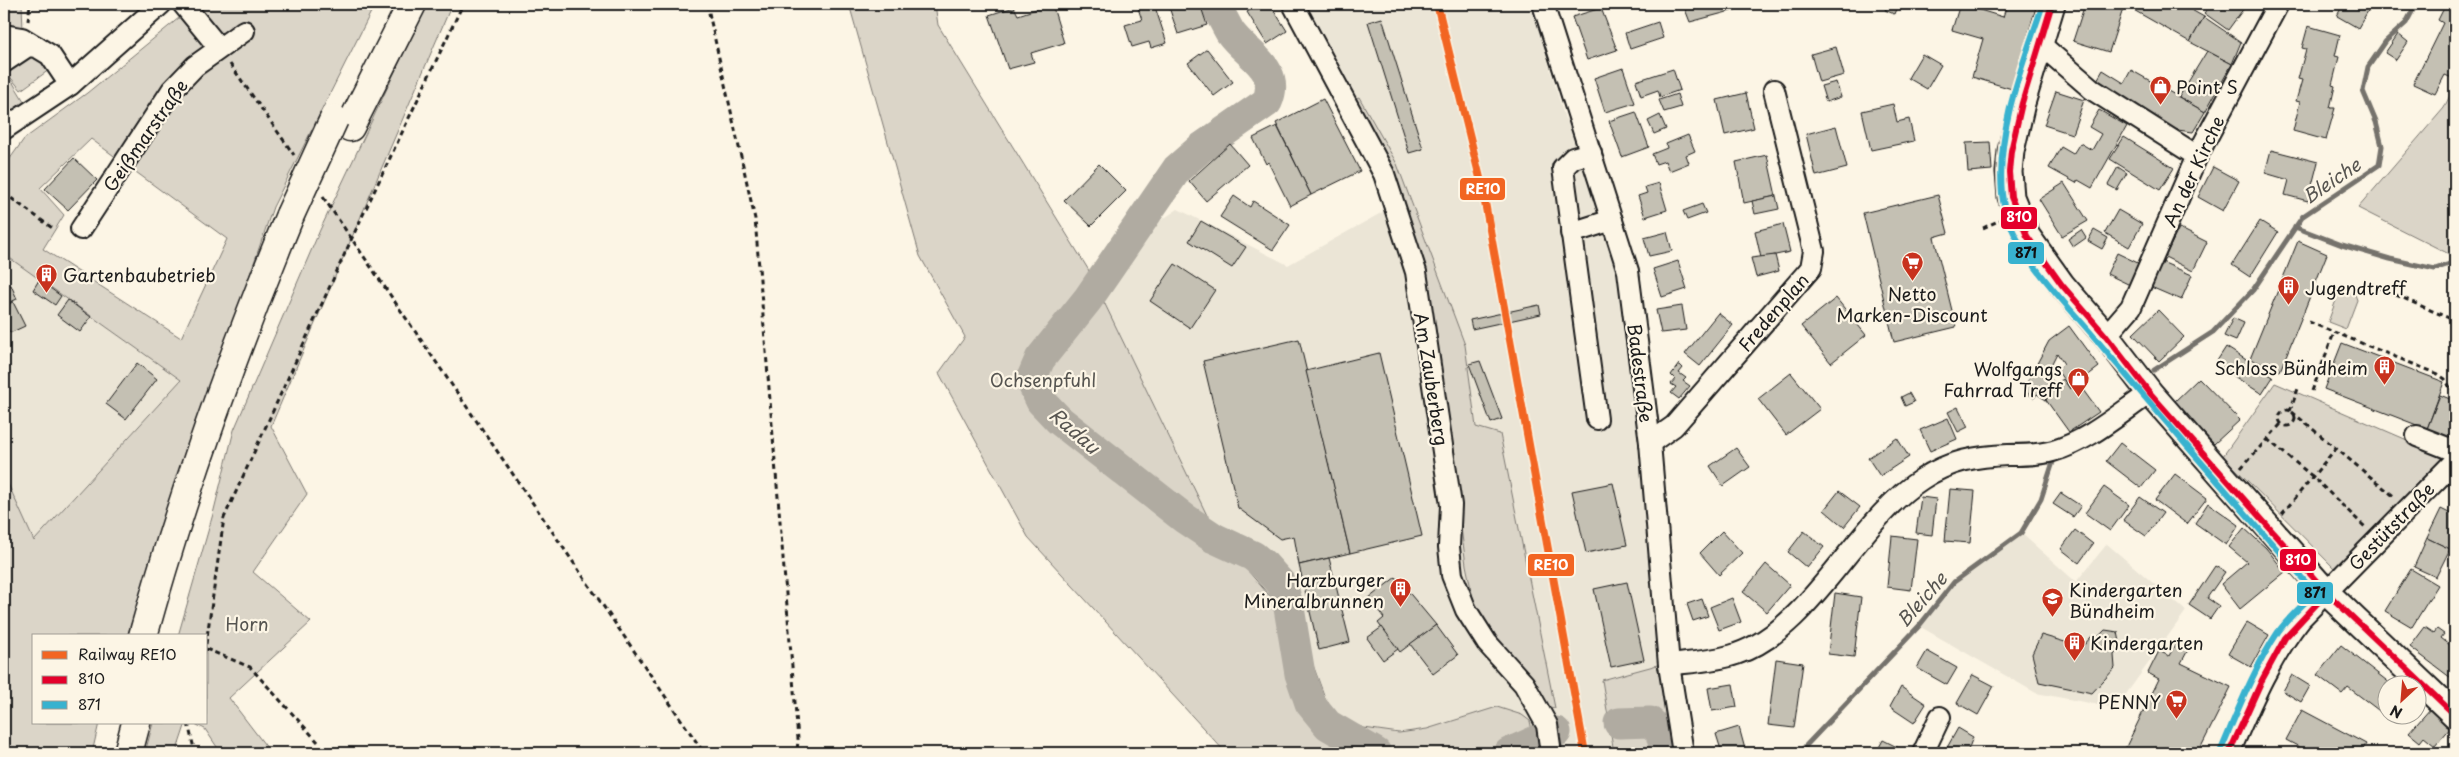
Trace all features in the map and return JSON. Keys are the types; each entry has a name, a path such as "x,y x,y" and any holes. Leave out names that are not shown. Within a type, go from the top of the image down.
{"highway":[{"path":"144,634 194,466 228,370 342,123 392,4"},
{"path":"342,123 412,4"},
{"path":"161,634 195,518 298,219"},
{"path":"111,753 118,724"},
{"path":"128,753 136,724"}],"main road":[{"path":"2052,4 2011,151 2008,172 2011,197 2016,214 2039,254 2062,285 2106,336 2150,393 2327,592 2455,715"}],"street":[{"path":"4,129 70,85 161,4"},
{"path":"183,4 219,48"},
{"name":"Am Zauberberg","path":"1293,4 1384,174 1416,272 1451,505 1449,547 1452,575 1466,610 1487,643 1524,684 1546,725 1551,753"},
{"name":"Badestraße","path":"1544,4 1628,271 1650,443 1669,665 1683,753"},
{"name":"An der Kirche","path":"2106,336 2131,307 2197,156 2278,4"},
{"name":"Geißmarstraße","path":"82,229 172,90 195,66 244,31"},
{"path":"4,35 22,38 50,55 58,64 70,85"},
{"path":"2040,44 2094,90 2197,156"},
{"path":"4,62 28,46 37,47"},
{"name":"Fredenplan","path":"1650,443 1674,426 1811,268 1814,251 1774,90"},
{"path":"1591,154 1573,158 1563,168 1597,419"},
{"path":"1571,233 1612,220"},
{"path":"1669,665 1736,655 1764,641 1789,622 1895,501 1921,479 1951,463 1982,456 2020,456 2053,451 2082,439 2150,393"},
{"path":"2417,436 2455,451"},
{"name":"Gestütstraße","path":"2229,753 2273,659 2286,637 2301,618 2455,461"},
{"path":"1923,753 1940,717"}],"path":[{"path":"207,634 224,518 352,238 463,4"},
{"path":"707,4 755,219 797,729 797,753"},
{"path":"219,48 296,159"},
{"path":"318,190 704,753"},
{"path":"4,193 55,230"},
{"path":"2372,284 2451,319 2455,318"},
{"path":"2308,322 2438,374 2445,379 2455,396"},
{"path":"2312,391 2334,333"},
{"path":"2281,424 2286,426 2293,422 2291,412 2299,386"},
{"path":"2281,424 2279,420 2281,412 2291,412 2337,447 2408,508"},
{"path":"2228,482 2281,424"},
{"path":"2267,439 2312,476 2378,539"},
{"path":"2271,529 2337,447"},
{"path":"208,650 250,667 318,742"},
{"path":"188,724 195,753"}],"shaded area":[{"path":"1304,4 1531,4 1565,119 1572,117 1620,277 1661,664 1602,680 1614,753 1537,753 1530,721 1497,707 1427,729 1399,733 1364,728 1345,721 1328,706 1301,632 1216,534 1088,269 1178,209 1288,265 1397,204 1441,380 1466,565 1476,613 1476,427 1465,345 1359,97 1352,100"},
{"path":"4,254 181,380 34,541 4,475"},
{"name":"Kindergarten Bündheim","path":"2021,533 2076,582 2107,544 2186,611 2116,708 2036,693 1919,626 1954,582"}],"green space":[{"path":"4,4 22,4 23,31 4,31"},
{"path":"196,4 375,4 273,207 128,634 32,634 32,724 99,724 92,753 4,753 4,475 34,541 181,380 4,254 4,167 24,139 87,93","holes":["91,139 227,239 181,338 43,249 64,215 40,188"]},
{"name":"Horn","path":"427,4 452,4 271,426 307,494 253,572 311,622 229,698 271,753 221,753 205,729 195,724 208,724 208,634 179,634 213,514 234,430 320,230"},
{"name":"Ochsenpfuhl","path":"849,4 935,4 938,25 1088,269 1216,534 1301,632 1328,706 1345,721 1364,728 1399,733 1427,729 1497,707 1522,715 1530,721 1537,753 1226,753 1028,537 939,373 965,337 920,256"},
{"path":"28,57 37,59 49,70 21,90 7,73 27,106 4,112 4,68"},
{"path":"2455,85 2455,257 2358,208 2444,108"},
{"path":"1359,97 1397,164 1465,345 1476,427 1500,434 1555,708 1548,707 1476,613 1466,565 1441,380 1352,100"},
{"path":"2352,286 2357,300 2346,329 2328,322 2339,292"},
{"path":"2275,383 2449,458 2336,570 2223,456"},
{"path":"1661,664 1669,753 1614,753 1602,680"},
{"path":"153,724 186,724 176,753 145,753"}],"building":[{"path":"1052,4 1064,43 1031,53 1034,62 1008,69 989,15 1014,7 1018,15"},
{"path":"1154,4 1167,43 1151,48 1149,42 1132,47 1125,25 1142,20 1138,8"},
{"path":"1168,4 1200,4 1207,25 1178,34"},
{"path":"1247,4 1270,4 1287,31 1267,44 1247,12 1250,10"},
{"path":"1683,4 1740,4 1742,8 1690,22"},
{"path":"1888,4 1898,4 1894,14 1885,10"},
{"path":"1960,4 2003,17 2007,4 2037,4 2012,89 1972,77 1983,39 1952,30"},
{"path":"2085,4 2105,4 2123,9 2109,52 2073,41"},
{"path":"2123,4 2181,4 2204,17 2190,42"},
{"path":"2211,4 2247,4 2228,30 2204,13"},
{"path":"2343,4 2360,4 2369,9 2358,28 2337,16"},
{"path":"2446,4 2455,4 2455,71 2452,78 2445,75 2435,94 2413,84 2443,23 2438,20"},
{"path":"1601,8 1617,50 1587,60 1572,17"},
{"path":"2204,17 2241,42 2232,64 2190,42"},
{"path":"1382,18 1423,149 1409,153 1368,22"},
{"path":"1658,22 1663,38 1630,49 1625,33"},
{"path":"2308,26 2340,35 2335,56 2339,57 2332,85 2335,86 2330,108 2335,108 2326,140 2293,131 2300,102 2296,101 2302,80 2298,79 2306,49 2302,48"},
{"path":"2398,34 2408,42 2396,60 2385,53"},
{"path":"1836,47 1844,75 1819,82 1811,54"},
{"path":"1207,49 1233,82 1214,96 1188,63"},
{"path":"2207,51 2232,64 2205,112 2179,97"},
{"path":"1922,54 1941,65 1927,89 1908,78"},
{"path":"1623,68 1635,103 1605,112 1594,78"},
{"path":"1673,69 1680,90 1660,97 1658,90 1641,96 1636,81"},
{"name":"Point S","path":"2103,70 2124,83 2131,70 2205,112 2193,132 2170,129 2096,82"},
{"path":"1836,82 1841,97 1826,102 1821,86"},
{"path":"2056,91 2084,100 2072,134 2044,125"},
{"path":"1746,93 1754,128 1725,135 1717,100"},
{"path":"1677,94 1681,107 1664,112 1659,100"},
{"path":"1323,99 1360,171 1311,195 1276,123"},
{"path":"1893,104 1897,122 1909,119 1914,141 1871,150 1862,111"},
{"path":"2099,110 2127,126 2092,188 2078,180 2076,183 2049,168 2061,147 2073,154 2080,143 2092,150 2101,134 2089,127"},
{"path":"1636,112 1649,147 1622,157 1609,121"},
{"path":"1660,115 1666,129 1654,134 1648,121"},
{"path":"1277,126 1311,195 1290,206 1268,162 1266,164 1253,138"},
{"path":"1836,126 1847,168 1816,176 1806,134"},
{"path":"1688,135 1695,151 1686,155 1689,163 1669,171 1665,161 1656,164 1652,154 1667,148 1666,144"},
{"path":"2124,137 2174,168 2160,190 2110,159"},
{"path":"1990,142 1992,170 1968,172 1966,143"},
{"path":"1230,144 1248,165 1206,201 1189,181"},
{"path":"2271,150 2318,162 2308,201 2285,195 2289,180 2265,173"},
{"path":"1767,155 1776,196 1744,203 1736,162"},
{"path":"74,158 97,180 68,210 45,189"},
{"path":"1099,164 1126,191 1091,226 1064,200"},
{"path":"2118,167 2127,173 2117,190 2108,185"},
{"path":"2213,167 2239,181 2223,211 2198,197"},
{"path":"1659,183 1667,210 1645,217 1638,196 1647,193 1645,187"},
{"path":"2064,183 2088,221 2062,236 2039,199"},
{"name":"Netto Marken-Discount","path":"1938,195 1948,233 1934,237 1956,327 1894,342 1863,213"},
{"path":"1234,196 1250,207 1253,201 1290,225 1273,250 1220,217"},
{"path":"1776,196 1779,209 1755,214 1752,201"},
{"path":"1702,204 1706,213 1687,220 1683,211"},
{"path":"2118,210 2142,224 2129,247 2105,233"},
{"path":"1201,221 1246,247 1232,268 1189,241"},
{"path":"2260,221 2278,232 2250,277 2232,265"},
{"path":"1783,224 1790,252 1761,258 1755,231"},
{"path":"2179,228 2207,242 2193,271 2165,257"},
{"path":"2081,230 2086,238 2073,247 2068,239"},
{"path":"2094,230 2108,238 2102,249 2088,241"},
{"path":"1667,232 1672,251 1649,256 1644,238"},
{"name":"Jugendtreff","path":"2298,241 2327,254 2280,371 2250,359"},
{"path":"2117,253 2142,265 2132,286 2107,274"},
{"path":"1775,255 1779,271 1756,277 1751,258"},
{"path":"1678,261 1687,289 1662,297 1653,269"},
{"path":"2162,262 2192,275 2181,300 2151,287"},
{"path":"1175,264 1215,290 1190,328 1150,301"},
{"name":"Gartenbaubetrieb","path":"39,280 61,296 55,305 33,290"},
{"path":"11,285 17,299 4,305 4,288"},
{"path":"1836,298 1866,335 1831,363 1801,326"},
{"path":"68,300 91,317 80,332 57,315"},
{"path":"13,302 25,326 10,333 4,321 7,320 4,306"},
{"path":"1539,305 1541,314 1472,329 1470,320"},
{"path":"1682,306 1686,330 1661,333 1656,310"},
{"path":"2158,310 2184,337 2159,361 2133,334"},
{"path":"1718,313 1733,325 1700,366 1685,354"},
{"path":"2233,318 2244,323 2236,341 2224,336"},
{"path":"2069,326 2099,367 2070,389 2057,370 2064,364 2057,353 2046,375 2056,384 2046,400 2037,394 2034,398 2023,390 2049,341"},
{"path":"1299,339 1350,553 1299,565 1294,536 1280,539 1238,508 1203,361"},
{"name":"Schloss Bündheim","path":"2342,343 2444,382 2427,429 2324,389"},
{"path":"2226,347 2273,377 2262,394 2215,364"},
{"path":"1379,353 1422,536 1350,553 1306,371"},
{"path":"1480,361 1502,419 1491,423 1469,364"},
{"path":"137,363 157,379 126,419 106,404"},
{"path":"1679,364 1683,368 1679,373 1686,378 1683,381 1690,386 1679,399 1671,393 1676,387 1671,384 1675,379 1671,375"},
{"path":"1791,373 1820,409 1786,435 1758,399"},
{"path":"2199,378 2240,420 2214,444 2174,402"},
{"path":"2063,379 2070,389 2078,383 2099,412 2069,432 2046,400 2056,384"},
{"path":"1909,393 1914,402 1905,406 1901,397"},
{"path":"2440,395 2455,401 2455,440 2427,429"},
{"path":"1958,407 1968,427 1958,432 1948,412"},
{"path":"1948,418 1957,439 1930,451 1920,430"},
{"path":"1897,438 1909,457 1880,476 1868,458"},
{"path":"2120,443 2155,470 2141,488 2106,461"},
{"path":"1736,448 1750,467 1723,486 1710,466"},
{"path":"2175,474 2207,498 2187,524 2155,500"},
{"path":"1613,483 1627,545 1586,553 1572,491"},
{"path":"2104,487 2129,505 2110,531 2085,513"},
{"path":"1950,489 1975,491 1970,543 1945,541"},
{"path":"1839,491 1860,507 1844,527 1824,510"},
{"path":"2061,493 2081,506 2073,517 2053,504"},
{"path":"1921,497 1936,499 1932,535 1916,533"},
{"path":"2140,497 2163,513 2146,536 2123,520"},
{"path":"2208,503 2239,525 2226,545 2195,523"},
{"path":"2441,509 2455,516 2455,537 2450,549 2427,538"},
{"path":"2244,528 2266,548 2285,572 2240,609 2221,584 2247,562 2229,547"},
{"path":"2075,530 2093,544 2079,563 2061,549"},
{"path":"1722,531 1742,553 1719,575 1700,553"},
{"path":"1804,531 1824,547 1807,568 1788,552"},
{"path":"1892,536 1917,539 1911,590 1887,587"},
{"path":"2427,538 2450,549 2436,577 2414,567"},
{"path":"1329,558 1350,642 1319,650 1299,565"},
{"path":"1766,564 1790,585 1767,612 1743,592"},
{"path":"2215,566 2225,572 2207,598 2219,606 2210,619 2189,605"},
{"path":"2411,569 2438,585 2412,627 2385,611"},
{"name":"Harzburger Mineralbrunnen","path":"1396,577 1436,625 1400,652 1378,623 1384,618 1369,598"},
{"path":"1627,582 1644,660 1611,667 1594,589"},
{"path":"1835,593 1861,597 1854,657 1828,654"},
{"path":"1732,598 1741,622 1719,630 1710,607"},
{"path":"1702,599 1708,616 1693,621 1687,604"},
{"path":"2247,622 2269,635 2251,667 2228,654"},
{"path":"1436,625 1458,655 1433,674 1410,644"},
{"path":"1382,627 1398,649 1383,660 1367,638"},
{"path":"2425,627 2434,633 2437,629 2444,634 2441,638 2455,649 2455,672 2451,678 2410,647"},
{"name":"Kindergarten","path":"2105,630 2118,632 2121,647 2114,655 2115,668 2092,693 2039,682 2032,654 2041,635 2082,647 2092,636 2097,638"},
{"name":"PENNY","path":"2175,644 2188,650 2181,663 2231,687 2198,753 2123,753 2159,679 2148,673 2159,651 2169,656"},
{"path":"2341,645 2378,674 2376,674 2376,708 2348,687 2342,694 2317,675"},
{"path":"1927,651 1957,668 1947,685 1917,668"},
{"path":"1776,659 1803,663 1794,728 1768,725"},
{"path":"1973,675 1994,686 1978,715 1957,703"},
{"path":"2292,675 2310,686 2301,702 2283,691"},
{"path":"1733,684 1737,707 1712,711 1708,688"},
{"path":"1901,687 1926,704 1914,723 1890,707"},
{"path":"2431,708 2452,726 2435,746 2424,737 2420,742 2409,733 2417,724 2426,724 2426,714"},
{"path":"2302,710 2366,744 2361,753 2311,753 2286,740"},
{"path":"1739,727 1746,753 1722,753 1716,734"},
{"path":"1958,728 1973,737 1967,753 1944,753"},
{"path":"1883,740 1909,753 1876,753"}],"waterway":[{"name":"Radau","path":"1215,4 1230,32 1266,71 1270,80 1267,102 1201,148 1177,169 1088,299 1040,359 1031,380 1041,401 1059,420 1184,518 1214,538 1253,556 1265,566 1282,585 1289,608 1300,674 1310,703 1328,725 1376,753"},
{"name":"Bleiche","path":"2154,370 2213,332 2253,290 2303,216 2379,165 2382,146 2376,122 2363,91 2368,67 2386,41 2406,23 2416,4"},
{"path":"2295,227 2342,245 2390,259 2435,269 2455,262"},
{"name":"Bleiche","path":"1799,753 1919,626 1954,582 2021,533 2041,499 2053,462"},
{"name":"Radau","path":"1619,723 1650,722 1660,731 1666,753"},
{"name":"Radau","path":"1509,753 1556,732"}],"rail line":[{"name":"RE10","path":"1437,4 1482,186 1585,753"}],"transit line":[{"name":"871","path":"2043,4 2013,97 2003,145 2002,194 2007,215 2015,235 2041,275 2056,293 2315,593 2287,621 2269,646 2247,689 2221,750"},
{"name":"810","path":"2052,4 2022,103 2011,151 2009,172 2011,197 2027,236 2062,285 2106,336 2150,393 2327,593 2455,715"},
{"name":"810","path":"2229,753 2262,680 2285,638 2327,593"}],"place":[{"name":"Point S","path":"2160,105"},
{"name":"Netto Marken-Discount","path":"1912,282"},
{"name":"Gartenbaubetrieb","path":"47,293"},
{"name":"Jugendtreff","path":"2289,306"},
{"name":"Schloss Bündheim","path":"2384,386"},
{"name":"Wolfgangs Fahrrad Treff","path":"2078,397"},
{"name":"Harzburger Mineralbrunnen","path":"1400,608"},
{"name":"Kindergarten Bündheim","path":"2053,618"},
{"name":"Kindergarten","path":"2074,661"},
{"name":"PENNY","path":"2177,720"}]}
